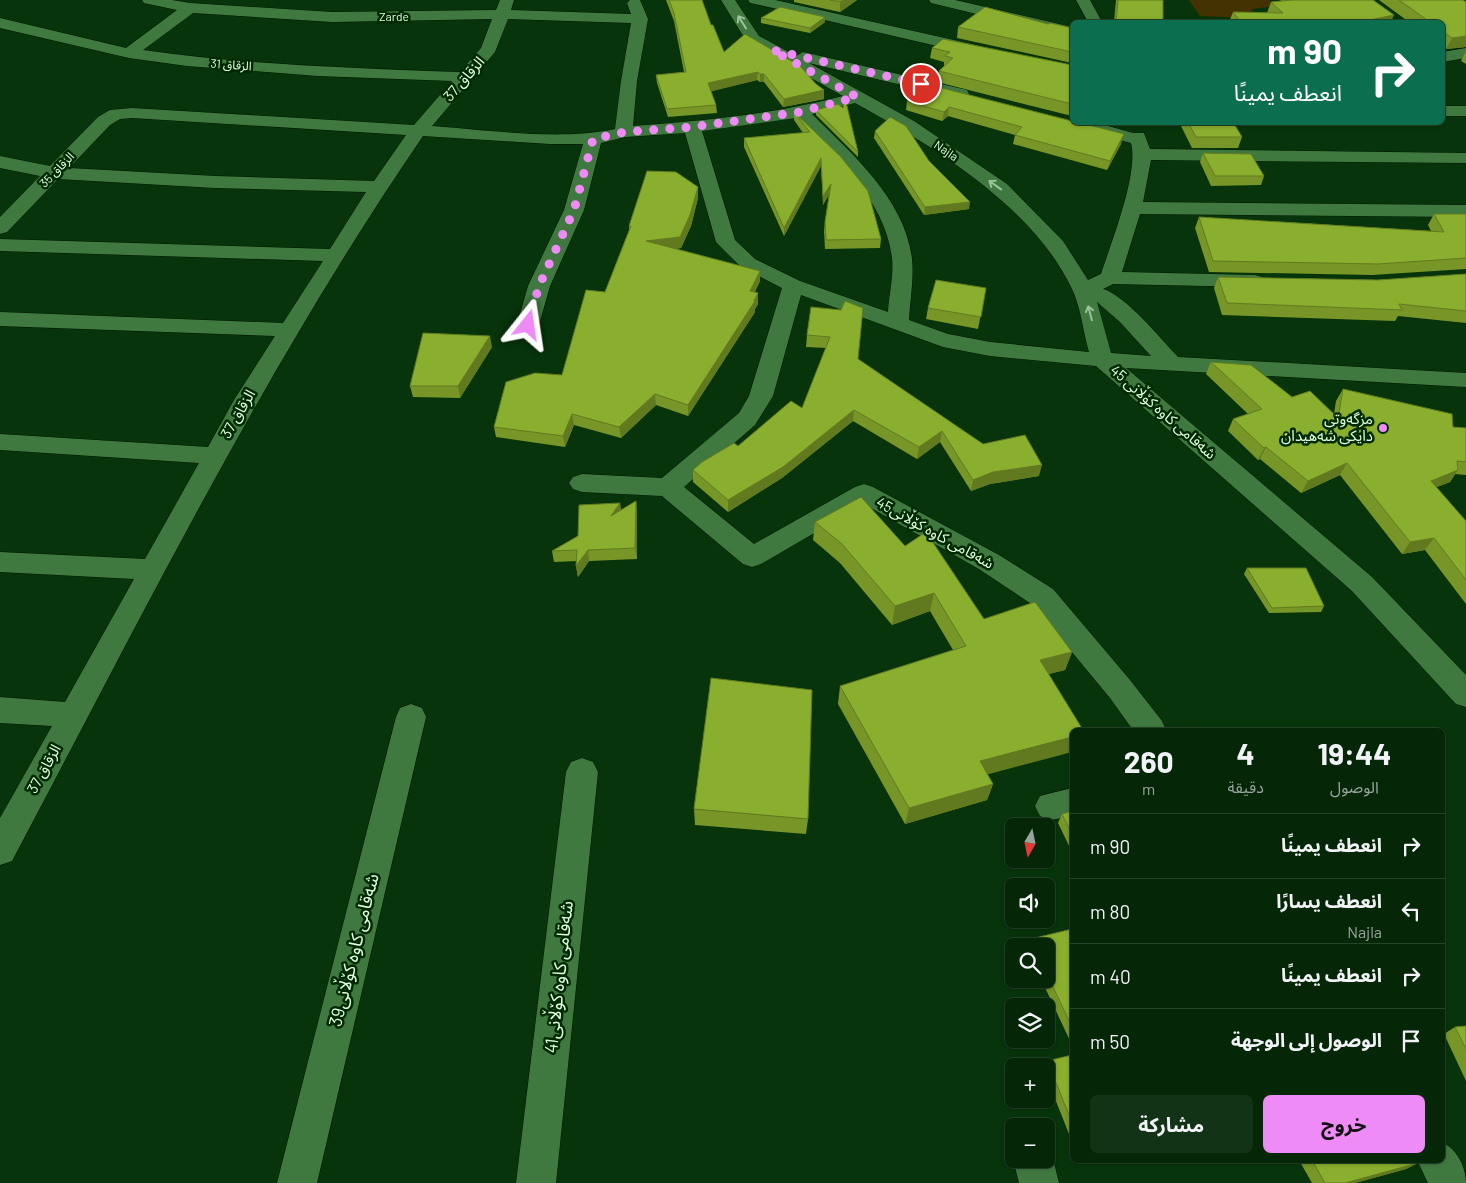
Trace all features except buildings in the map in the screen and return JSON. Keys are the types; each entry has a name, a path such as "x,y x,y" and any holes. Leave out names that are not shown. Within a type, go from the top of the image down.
{"street":[{"name":"Zarde","path":"149,0 190,8 350,17 412,17 504,7 640,19"},
{"path":"350,17 357,0"},
{"path":"623,132 629,81 640,19 634,0"},
{"name":"Najla","path":"728,0 753,39 908,125 1000,188 1056,245 1083,290 1102,360"},
{"path":"755,0 996,54"},
{"path":"936,0 1070,32"},
{"path":"1083,0 1093,20"},
{"name":"الزقاق 37","path":"0,850 246,400 379,188 419,130 489,49 504,7"},
{"path":"129,53 190,8"},
{"name":"الزقاق 31","path":"0,23 129,53 187,61 318,71 466,76"},
{"path":"772,50 885,74 979,99"},
{"path":"1445,56 1466,52"},
{"path":"419,130 550,140 593,139 623,132 692,127 800,112 857,97"},
{"path":"1445,111 1466,111"},
{"path":"800,112 864,176 892,222 902,259 898,322"},
{"name":"الزقاق 35","path":"0,228 56,173 104,120 116,114 419,130"},
{"path":"1081,125 1139,139 1466,158"},
{"path":"692,127 726,242 748,263 793,285 943,340 990,349 1102,360"},
{"path":"528,325 539,286 574,210 593,139"},
{"path":"1110,278 1136,195 1139,139"},
{"path":"0,162 56,173 216,182 379,188"},
{"path":"1131,208 1466,211"},
{"path":"0,245 337,255"},
{"path":"1083,290 1110,278 1275,281"},
{"path":"582,483 668,487 747,419 761,396 793,285"},
{"path":"1083,290 1101,295 1128,317 1170,362"},
{"path":"0,319 289,330"},
{"name":"شەقامی کاوە کۆڵانی 45","path":"1102,360 1170,362 1466,380"},
{"name":"شەقامی کاوە کۆڵانی 45","path":"1102,360 1362,584 1466,695"},
{"path":"0,442 215,456"},
{"name":"شەقامی کاوە کۆڵانی45","path":"668,487 752,557 860,484 1043,597 1120,689 1149,728"},
{"path":"0,562 153,570"},
{"path":"0,710 74,715"},
{"name":"شەقامی کاوە کۆڵانی39","path":"297,1183 411,717"},
{"name":"شەقامی کاوە کۆڵانی41","path":"536,1183 582,772"},
{"path":"1439,1163 1450,1183"},
{"path":"1035,1168 1039,1183"}],"shaded area":[{"path":"1189,0 1269,0 1274,6 1253,9 1248,18 1200,16"}],"place":[{"name":"مزگەوتی دایکی شەهیدان","path":"1383,428"}],"route":[{"path":"528,325 539,286 574,210 593,139 625,132 692,127 756,119 800,112 857,97 772,50 885,74 921,84"}]}
